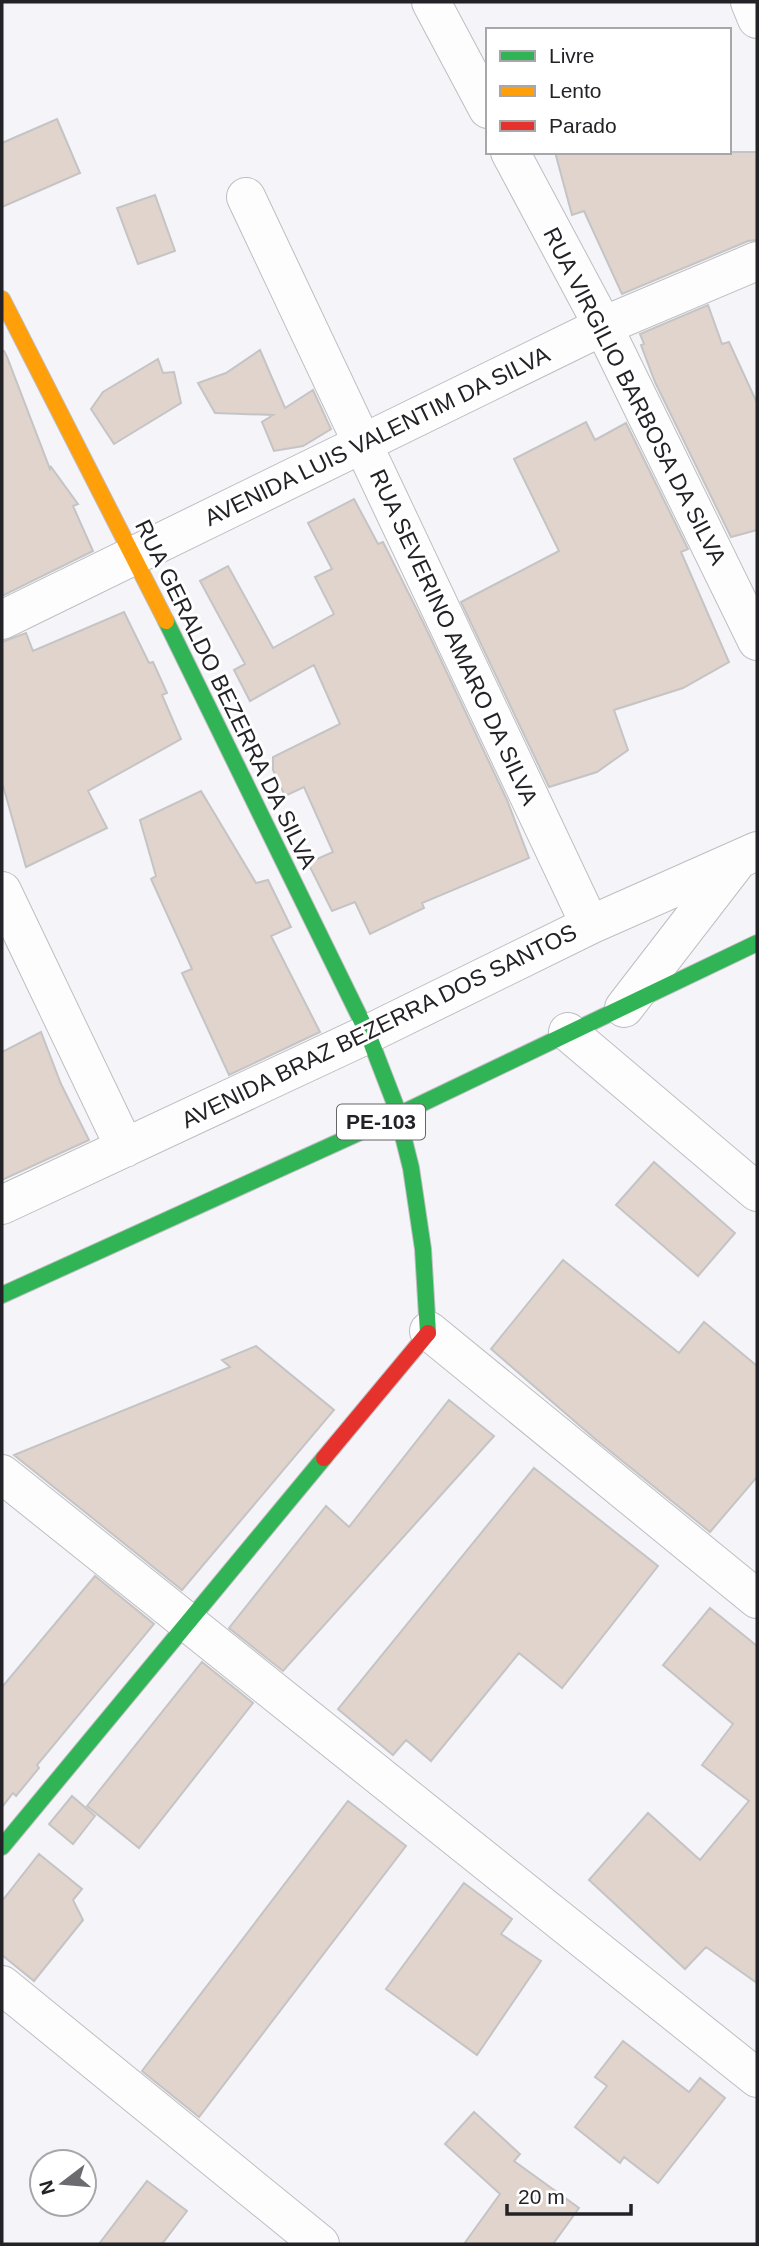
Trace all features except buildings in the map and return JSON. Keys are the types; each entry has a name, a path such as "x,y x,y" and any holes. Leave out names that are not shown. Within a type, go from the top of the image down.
{"street":[{"path":"431,2 486,106"},
{"path":"750,2 757,19"},
{"name":"RUA VIRGILIO BARBOSA DA SILVA","path":"511,154 603,326 757,641"},
{"name":"RUA SEVERINO AMARO DA SILVA","path":"246,197 590,925"},
{"name":"AVENIDA LUIS VALENTIM DA SILVA","path":"2,620 603,326 757,261"},
{"name":"RUA GERALDO BEZERRA DA SILVA","path":"2,299 133,554 368,1034 398,1115 421,1217 429,1331"},
{"path":"624,1008 748,855"},
{"name":"AVENIDA BRAZ BEZERRA DOS SANTOS","path":"2,1205 368,1034 590,925 748,855"},
{"path":"2,891 125,1148"},
{"name":"PE-103","path":"2,1295 398,1115 757,943"},
{"path":"568,1032 757,1192"},
{"path":"2,1847 429,1331 757,1599"},
{"path":"2,1474 757,2078"},
{"path":"2,1985 320,2244"}],"traffic: fast":[{"path":"166,621 368,1034 395,1104 411,1168 423,1249 428,1333"},
{"path":"2,1295 398,1115 757,943"},
{"path":"2,1847 324,1458"}],"traffic: slow":[{"path":"2,299 166,621"}],"traffic: jam":[{"path":"324,1458 428,1333"}]}
